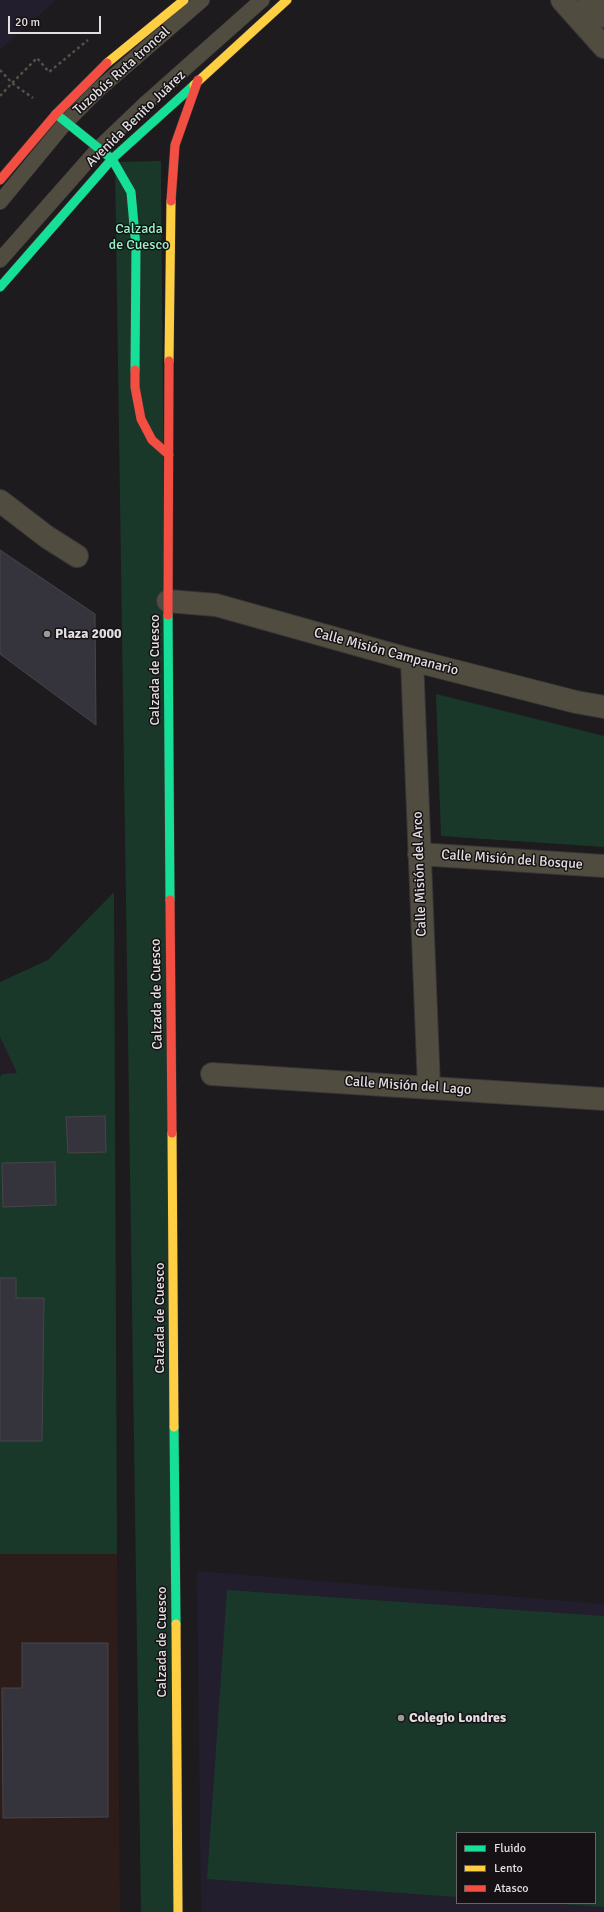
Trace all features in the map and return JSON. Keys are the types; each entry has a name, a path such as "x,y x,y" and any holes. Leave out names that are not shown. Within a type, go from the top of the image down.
{"street":[{"path":"0,180 61,118 115,55 184,0"},
{"name":"Avenida Benito Juárez","path":"0,287 112,158 287,0"},
{"path":"562,0 604,48"},
{"path":"589,0 604,16"},
{"name":"Calzada de Cuesco","path":"178,1912 168,454 171,187 175,144 198,80"},
{"path":"61,118 112,158 131,192 136,247 135,387 141,419 152,440 168,454"},
{"path":"0,501 47,537 77,556"},
{"name":"Calle Misión Campanario","path":"168,601 216,605 412,660 576,702 604,707"},
{"name":"Calle Misión del Arco","path":"412,660 429,1088"},
{"name":"Calle Misión del Bosque","path":"419,854 604,866"},
{"name":"Calle Misión del Lago","path":"212,1074 604,1099"}],"lane":[{"name":"Tuzobús Ruta troncal","path":"0,202 61,118 98,89 202,0"},
{"path":"0,260 99,148 146,103 262,0"}],"path":[{"path":"0,96 37,58 49,72 91,38"},
{"path":"0,70 12,83 61,118"}],"shaded area":[{"path":"0,0 56,0 0,50"},
{"path":"0,1037 17,1073 2,1074 0,1077"},
{"path":"0,1554 117,1554 120,1912 0,1912"},
{"name":"Colegio Londres","path":"197,1571 604,1604 604,1912 201,1912"}],"green space":[{"name":"Calzada de Cuesco","path":"161,161 175,1912 141,1912 115,162"},
{"path":"436,694 604,736 604,847 441,836"},
{"path":"114,892 117,1554 0,1554 0,1441 42,1441 44,1298 16,1298 0,1278 0,1077 2,1074 17,1073 0,1037 0,982 48,960","holes":["105,1116 105,1152 68,1153 67,1117","55,1162 56,1205 3,1207 2,1163"]},
{"name":"Colegio Londres","path":"227,1590 604,1616 604,1907 560,1904 596,1904 596,1832 456,1832 456,1897 207,1879"}],"building":[{"name":"Plaza 2000","path":"0,550 95,614 96,725 0,654"},
{"path":"105,1116 106,1152 68,1153 66,1117"},
{"path":"55,1162 56,1205 3,1207 2,1163"},
{"path":"0,1278 16,1278 16,1298 44,1298 42,1441 0,1441"},
{"path":"22,1643 108,1643 108,1817 3,1818 2,1688 22,1688"}],"traffic: fast":[{"path":"0,287 112,159 194,85"},
{"path":"56,114 112,159 131,192 136,247 135,370"},
{"path":"168,615 170,900"},
{"path":"174,1427 176,1624"}],"traffic: slow":[{"path":"107,63 184,0"},
{"path":"194,85 287,0"},
{"path":"169,361 171,201"},
{"path":"172,1133 174,1427"},
{"path":"176,1624 178,1912"}],"traffic: jam":[{"path":"0,180 56,114 107,63"},
{"path":"171,201 175,145 198,80"},
{"path":"168,615 169,361"},
{"path":"135,370 135,387 141,419 152,440 169,455"},
{"path":"170,900 172,1133"}],"place":[{"name":"Plaza 2000","path":"47,634"},
{"name":"Colegio Londres","path":"401,1718"}]}
